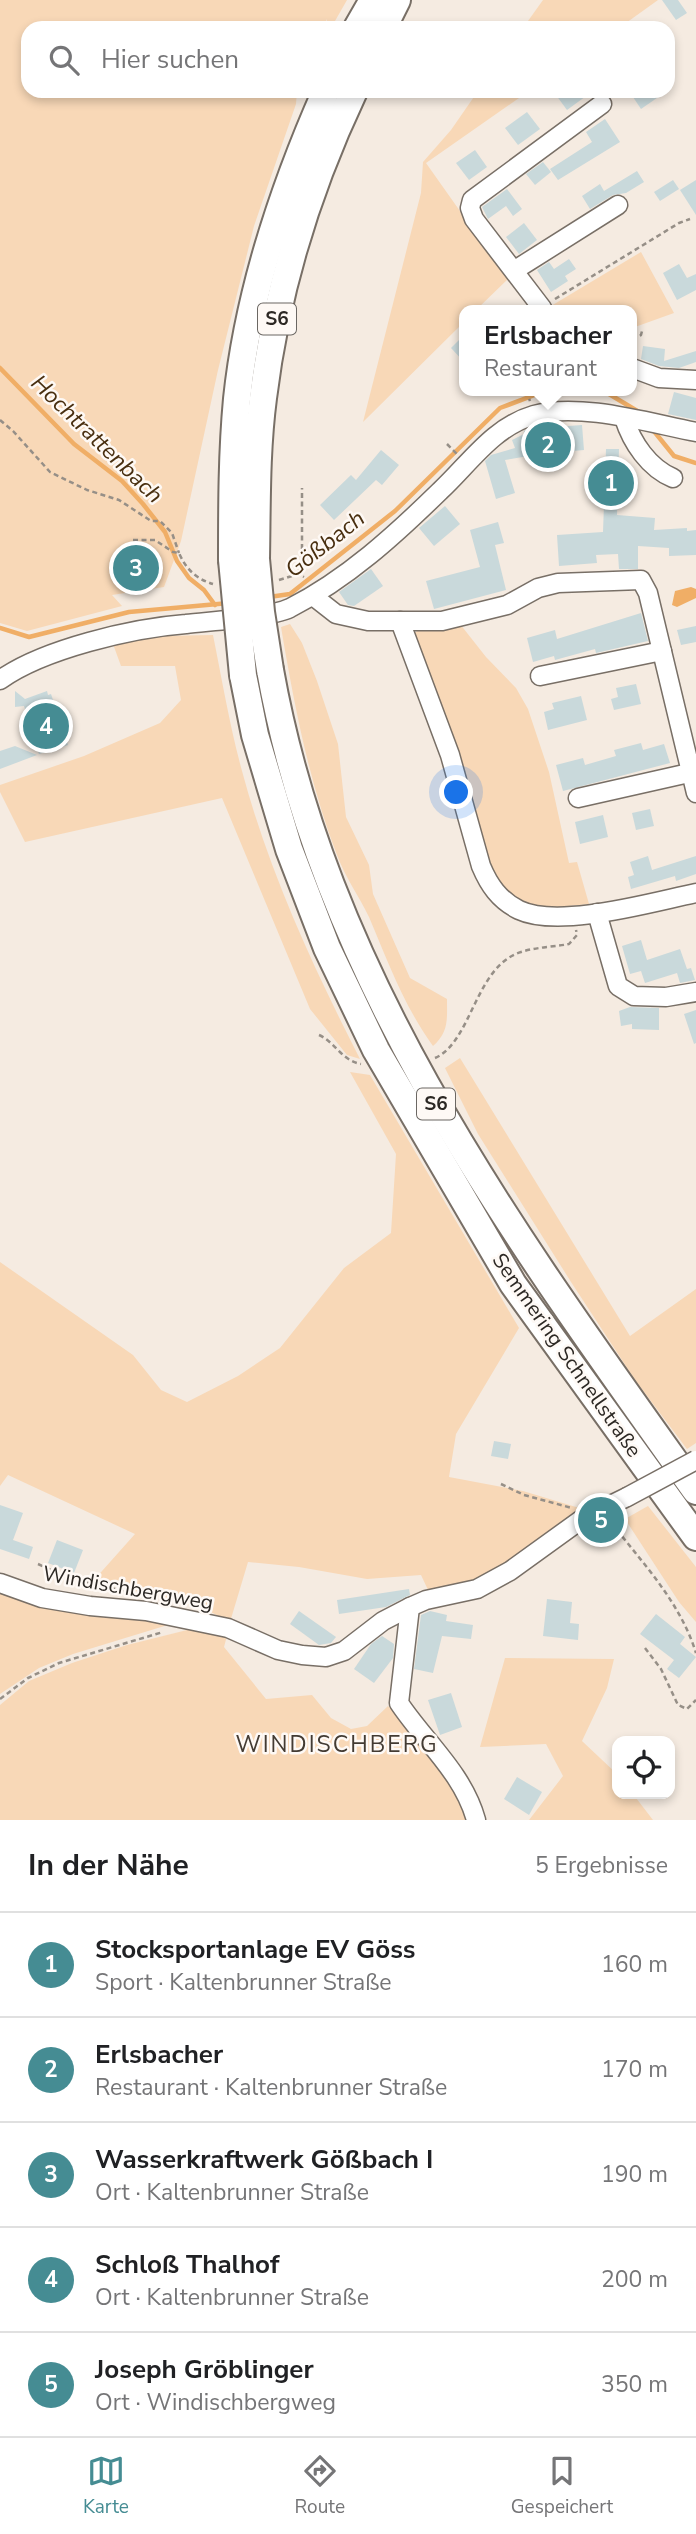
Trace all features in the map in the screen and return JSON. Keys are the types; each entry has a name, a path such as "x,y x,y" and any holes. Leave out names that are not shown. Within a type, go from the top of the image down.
{"highway":[{"path":"361,21 373,0"},
{"path":"386,21 397,0"},
{"name":"Semmering Schnellstraße","path":"323,98 309,129 263,263 237,398 232,467 244,560 243,675 258,746 289,849 327,948 376,1050 513,1284 696,1537"},
{"name":"Semmering Schnellstraße","path":"351,98 313,190 288,263 263,397 257,478 244,560 261,611 280,726 314,839 352,937 404,1046 439,1109 540,1271 696,1492"}],"street":[{"path":"540,305 474,219 470,208 472,200 602,104"},
{"path":"515,270 618,205"},
{"path":"637,370 659,378 696,380"},
{"path":"0,680 33,661 116,636 148,628 284,611 313,596 344,575 394,534 531,403 696,432"},
{"path":"629,419 629,436 658,472 673,478"},
{"path":"313,596 336,614 368,621 442,621 507,605 538,588 558,583 640,580 648,593 662,651 688,733 689,773 696,793"},
{"path":"400,621 450,755 475,848 489,883 502,900 521,911 540,916 575,916 696,893"},
{"path":"540,676 662,651"},
{"path":"578,798 689,773"},
{"path":"597,913 618,986 634,996 666,997 696,992"},
{"name":"Windischbergweg","path":"0,1583 43,1598 146,1611 228,1628 278,1650 326,1657 344,1651 383,1621 410,1607 426,1600 477,1589 510,1571 592,1514 696,1460"},
{"path":"410,1607 399,1703 446,1762 466,1793 476,1820"}],"path":[{"path":"549,305 679,223 691,219"},
{"path":"637,337 642,331"},
{"path":"0,420 21,438 50,472 88,490 119,500 152,521 160,521 172,533 179,553"},
{"path":"447,443 458,454"},
{"path":"298,574 302,558 302,488"},
{"path":"433,1059 445,1054 455,1041 496,970 519,952 569,944 577,934 575,916"},
{"path":"319,1035 328,1039 342,1055 353,1062 366,1064"},
{"path":"501,1484 524,1495 592,1514"},
{"path":"619,1501 617,1530 662,1586 686,1627 696,1653"},
{"path":"0,1699 29,1678 59,1663 166,1631"},
{"path":"645,1648 661,1669 678,1706 687,1710 696,1700"}],"shaded area":[{"path":"0,0 347,0 335,21 21,21 21,98 296,98 254,226 218,370 181,541 164,587 112,595 122,606 27,631 0,623"},
{"path":"543,0 658,0 629,21 528,21"},
{"path":"473,98 519,98 426,163 508,279 481,305 459,305 459,327 363,422 421,193 423,162 451,130"},
{"path":"641,252 674,313 637,326 637,305 553,305"},
{"path":"691,587 696,589 696,598 677,607 672,605 675,591"},
{"path":"290,624 302,643 338,744 346,817 369,865 373,894 410,978 447,999 444,1030 433,1046 405,999 369,917 340,863 327,827 303,742 286,656 281,627"},
{"path":"460,624 486,657 516,688 528,709 549,772 569,863 577,862 589,904 548,908 515,901 500,886 482,848 411,635 422,628"},
{"path":"213,635 238,754 265,846 309,954 360,1059 347,1055 310,1009 222,798 25,842 0,792 0,785 84,756 160,723 181,700 175,666 121,666 113,644 162,636"},
{"path":"460,1058 630,1336 696,1289 696,1443 687,1449 635,1380 478,1134 445,1068"},
{"path":"350,1072 370,1075 519,1328 456,1434 449,1477 523,1491 586,1510 481,1582 429,1592 421,1575 367,1579 299,1567 248,1562 230,1622 207,1610 94,1580 135,1534 8,1475 0,1486 0,1262 133,1355 161,1390 187,1402 238,1376 280,1348 344,1268 391,1233 396,1154"},
{"path":"648,1506 696,1567 696,1622 679,1602 625,1519"},
{"path":"0,1588 171,1624 73,1654 39,1668 0,1694"},
{"path":"195,1628 228,1632 224,1647 266,1699 312,1695 331,1718 351,1729 367,1726 388,1706 414,1731 447,1771 471,1820 0,1820 0,1705 29,1681 72,1663 127,1645"},
{"path":"505,1658 614,1659 607,1688 582,1741 612,1769 612,1799 637,1799 653,1820 529,1820 563,1776 546,1744 480,1747"}],"building":[{"path":"662,0 678,0 687,13 676,20"},
{"path":"558,98 583,98 567,110"},
{"path":"634,98 657,98 641,109"},
{"path":"527,112 540,129 518,145 505,128"},
{"path":"605,119 620,142 558,180 550,169 592,142 586,132"},
{"path":"475,150 487,167 469,180 456,163"},
{"path":"543,162 551,172 535,185 526,174"},
{"path":"637,171 644,182 626,193 613,195 590,209 582,196 600,184 604,191"},
{"path":"673,180 679,189 660,201 654,192"},
{"path":"696,180 696,215 680,190"},
{"path":"507,189 522,209 513,216 506,206 488,219 482,207"},
{"path":"524,223 537,240 519,254 506,237"},
{"path":"569,259 576,269 565,276 568,281 551,292 537,270 549,262 554,269"},
{"path":"679,264 687,278 696,274 696,290 677,300 663,273"},
{"path":"459,340 459,357 451,348"},
{"path":"643,346 665,349 664,361 696,351 696,362 679,368 659,366 641,359"},
{"path":"674,392 696,398 696,420 668,414"},
{"path":"582,425 584,450 505,460 515,493 496,499 485,461 491,455 515,448 512,440 528,429"},
{"path":"606,449 619,449 617,515 655,518 654,530 696,530 696,555 669,556 669,548 638,546 638,569 619,569 618,554 596,555 597,563 559,566 557,535 603,532"},
{"path":"381,450 399,465 382,485 376,480 334,520 320,505 351,475 356,480"},
{"path":"445,506 460,524 434,546 419,528"},
{"path":"498,522 504,543 495,545 506,590 434,609 426,581 480,567 470,530"},
{"path":"140,542 151,575 129,582 118,550"},
{"path":"371,569 383,586 354,606 348,605 339,592"},
{"path":"641,613 648,641 596,653 595,649 555,660 554,656 533,662 527,638 555,630 557,639"},
{"path":"696,626 696,642 681,645 677,630"},
{"path":"636,684 641,704 614,710 611,699 618,697 616,688"},
{"path":"15,691 25,699 47,691 48,695 51,694 68,745 39,754 24,706 15,707"},
{"path":"581,696 587,720 548,730 544,712 554,709 552,703"},
{"path":"641,743 643,750 664,744 670,763 563,791 556,765 583,758 585,765 616,756 614,750"},
{"path":"15,746 37,755 0,769 0,751"},
{"path":"650,809 654,826 636,830 632,813"},
{"path":"603,815 608,837 580,844 575,822"},
{"path":"648,856 652,870 696,856 696,874 676,881 675,876 631,889 628,877 634,875 630,862"},
{"path":"641,940 647,960 680,949 687,969 691,968 695,980 680,983 677,973 645,983 641,971 630,974 622,946"},
{"path":"630,1007 659,1008 659,1030 632,1029 632,1024 621,1026 619,1011"},
{"path":"696,1010 696,1043 694,1044 684,1014"},
{"path":"494,1441 511,1444 508,1459 491,1456"},
{"path":"0,1505 23,1513 13,1540 33,1547 29,1559 0,1549"},
{"path":"57,1540 83,1550 74,1573 48,1563"},
{"path":"409,1589 410,1595 386,1607 339,1614 337,1600"},
{"path":"547,1599 572,1602 570,1623 579,1624 578,1640 543,1636"},
{"path":"299,1611 336,1637 331,1643 319,1645 290,1624"},
{"path":"430,1611 447,1615 446,1621 473,1625 471,1639 442,1636 433,1673 414,1669 421,1615"},
{"path":"656,1614 685,1637 680,1644 696,1657 679,1678 667,1669 674,1660 640,1634"},
{"path":"382,1636 394,1644 393,1658 374,1683 354,1669 371,1644"},
{"path":"451,1693 462,1727 440,1735 428,1700"},
{"path":"517,1777 542,1792 529,1815 504,1799"}],"waterway":[{"name":"Hochtrattenbach","path":"0,368 74,444 122,481 143,504 165,532 177,561 189,578 204,590 215,605"},
{"name":"Gößbach","path":"269,597 290,594 395,511 500,408 532,396"},
{"name":"Gößbach","path":"612,396 639,412"},
{"name":"Gößbach","path":"653,430 674,456 696,463"},
{"name":"Gößbach","path":"0,628 29,637 129,612 229,603"}],"place":[{"name":"Erlsbacher","path":"548,445"},
{"name":"Stocksportanlage EV Göss","path":"611,483"},
{"name":"Wasserkraftwerk Gößbach I","path":"136,568"},
{"name":"Schloß Thalhof","path":"46,726"},
{"name":"Joseph Gröblinger","path":"601,1520"}],"district":[{"name":"WINDISCHBERG","path":"337,1744"}]}
